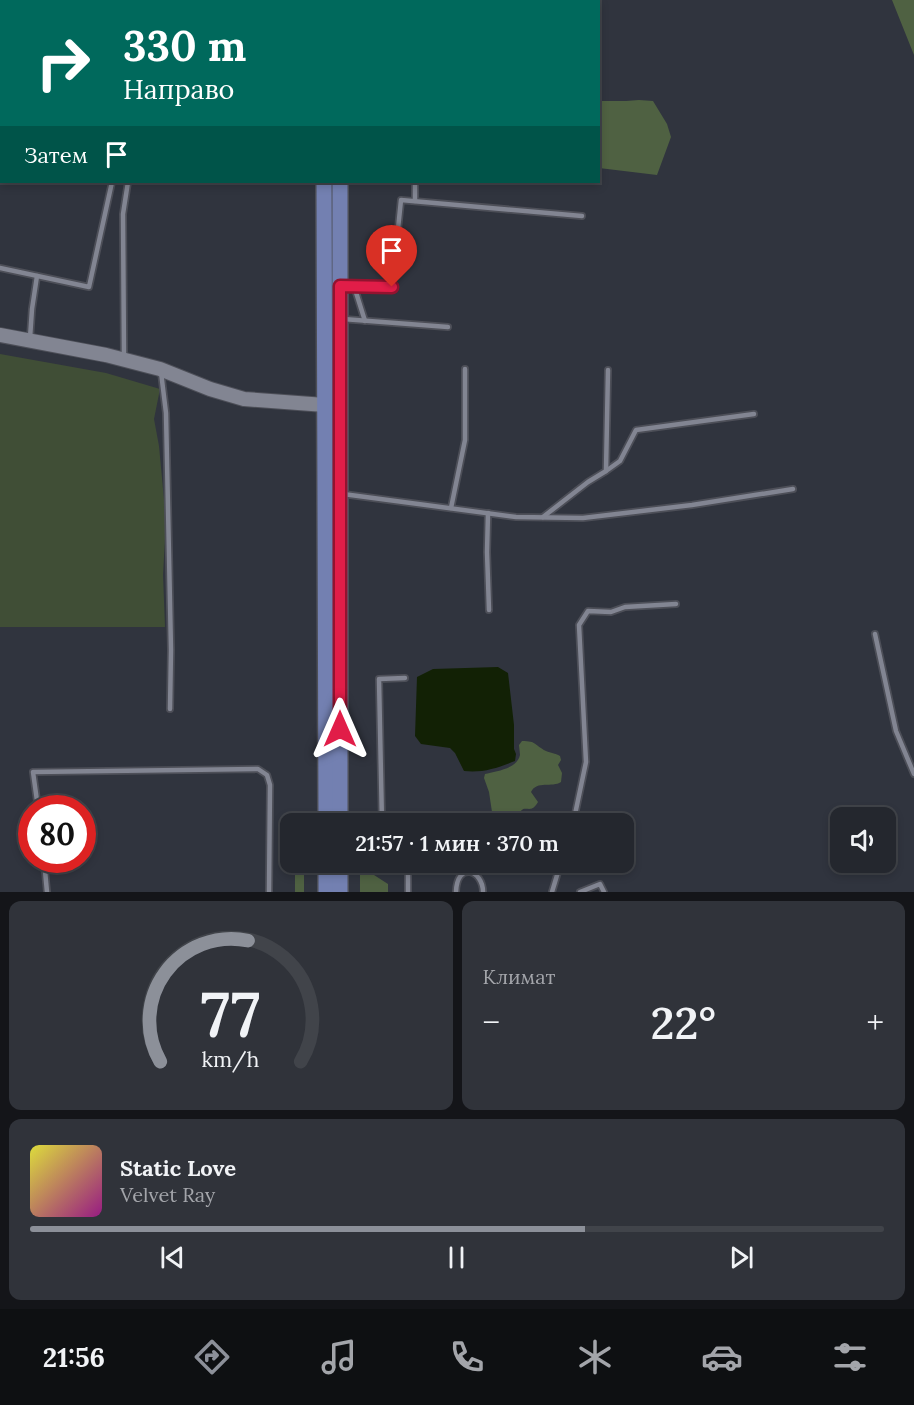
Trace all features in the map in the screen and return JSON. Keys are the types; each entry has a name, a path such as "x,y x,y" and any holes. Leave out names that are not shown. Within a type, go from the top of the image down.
{"highway":[{"path":"324,183 326,813"},
{"path":"340,813 340,319 347,286 341,185"},
{"path":"326,873 326,892"},
{"path":"340,873 340,892"}],"main road":[{"path":"0,336 30,340 160,369 210,389 244,399 325,405"}],"lane":[{"path":"0,268 89,287 112,183"},
{"path":"124,360 123,214 128,183"},
{"path":"415,183 415,201"},
{"path":"365,321 347,286 392,287 401,200 582,216"},
{"path":"30,340 37,276"},
{"path":"340,319 448,327"},
{"path":"160,369 166,413 170,709"},
{"path":"451,508 465,440 465,369"},
{"path":"606,471 608,370"},
{"path":"543,517 588,482 620,461 636,430 754,414"},
{"path":"340,493 516,517 543,517 594,516 692,505 793,489"},
{"path":"488,513 489,610"},
{"path":"575,813 586,762 579,625 588,611 611,612 625,607 676,604"},
{"path":"875,634 896,731 914,774"},
{"path":"382,813 379,679 405,678"},
{"path":"36,795 33,772 258,769 267,775 270,785 269,892"},
{"path":"456,892 456,882 459,875 464,872 476,875 483,885 483,892"},
{"path":"45,873 47,892"},
{"path":"408,873 408,892"},
{"path":"552,892 558,873"},
{"path":"580,892 600,884 604,892"}],"shaded area":[{"path":"892,0 914,0 914,55"},
{"path":"600,101 653,101 667,124 671,137 657,175 600,168"},
{"path":"0,354 106,373 160,389 154,419 159,446 166,521 163,575 165,627 0,627"},
{"path":"498,667 508,673 514,725 515,761 490,769 464,771 450,748 421,744 415,736 417,677 433,669"},
{"path":"522,741 527,741 560,756 561,760 558,765 562,773 561,782 534,788 531,792 538,802 532,808 524,809 520,813 493,813 485,774 505,769 515,763 520,755 519,745"},
{"path":"295,873 304,873 304,892 295,892"},
{"path":"360,873 371,873 388,884 388,892 360,892"}],"route":[{"path":"340,729 340,286 392,287"}]}
